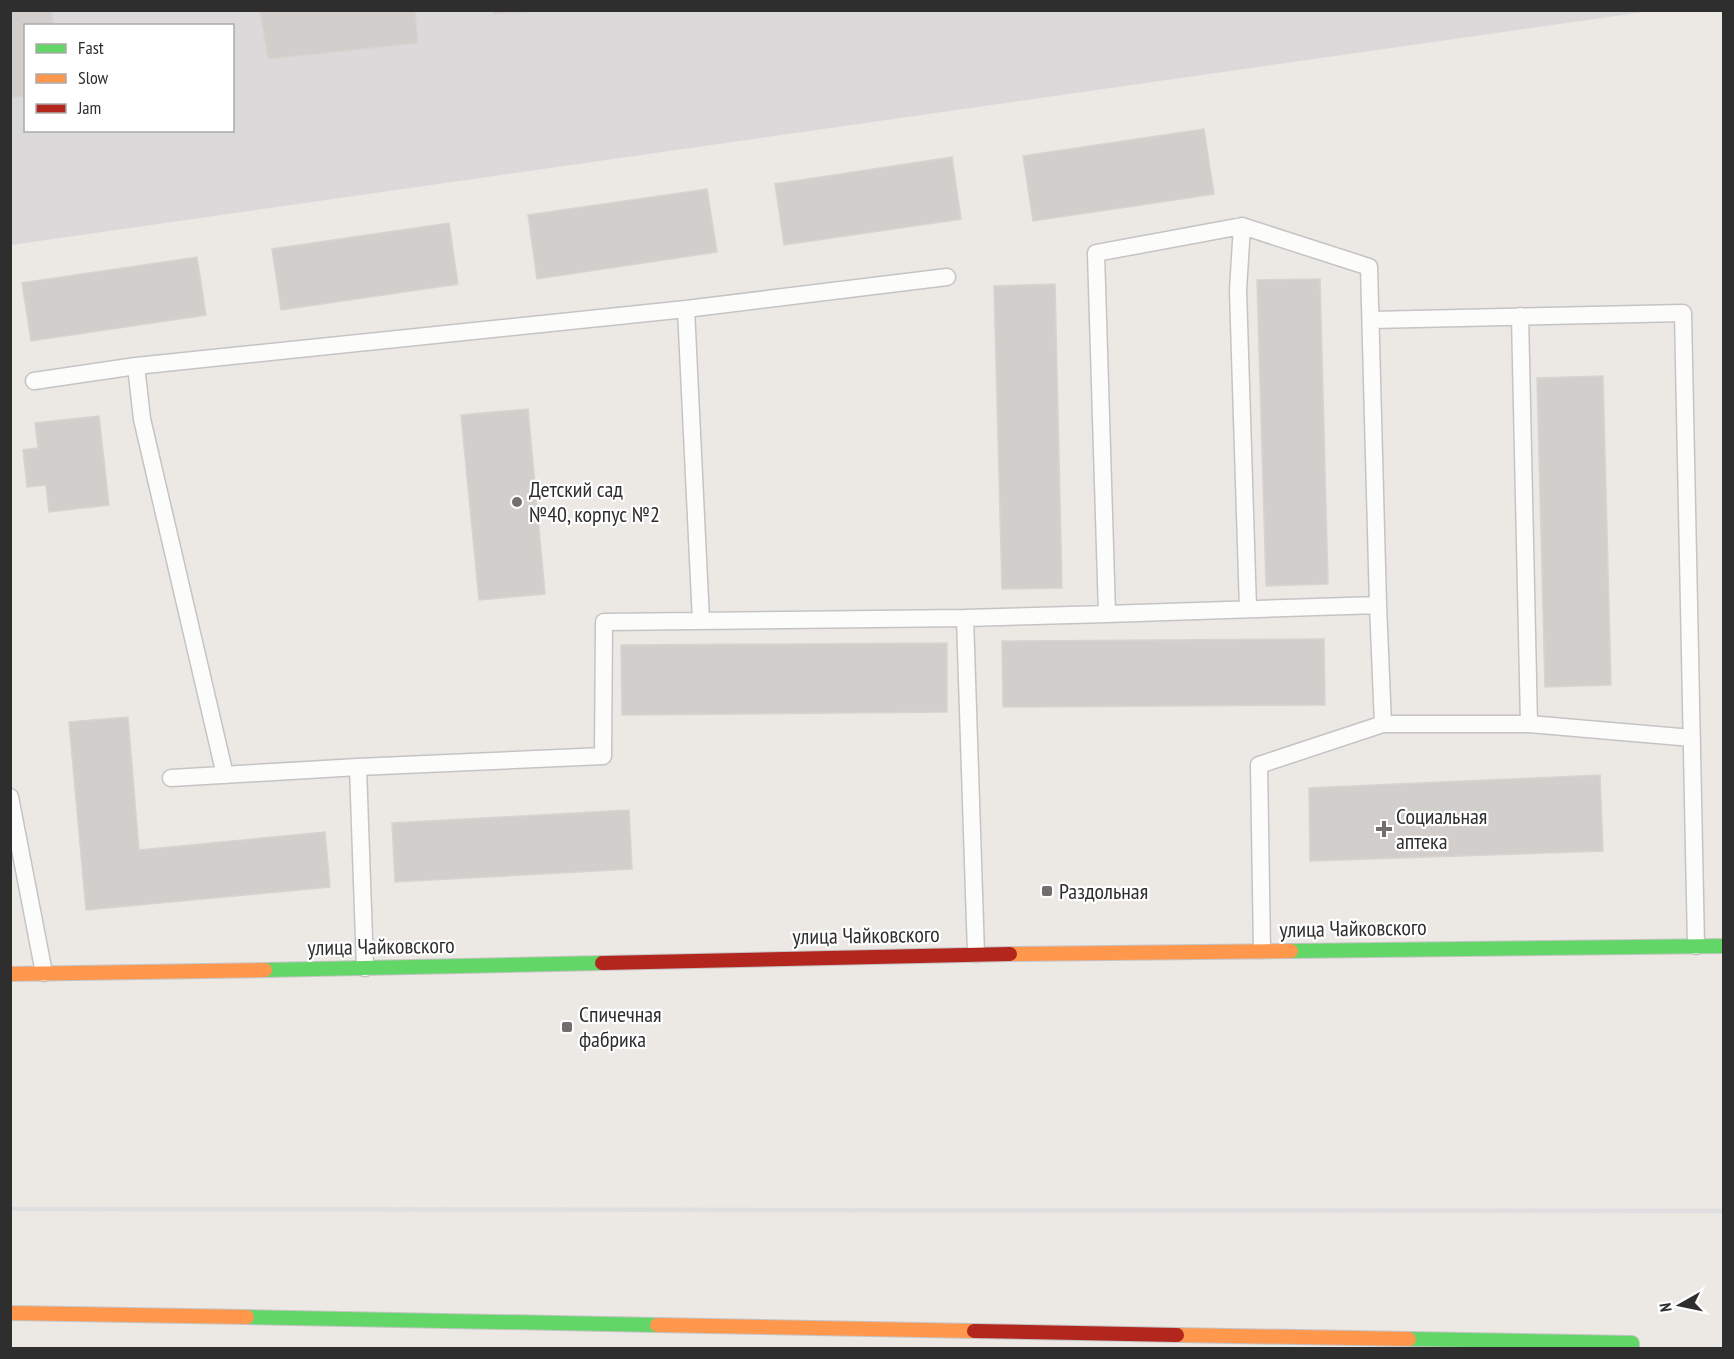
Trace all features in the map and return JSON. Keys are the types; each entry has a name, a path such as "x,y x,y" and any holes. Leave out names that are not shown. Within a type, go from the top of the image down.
{"street":[{"name":"улица Чайковского","path":"10,974 976,954 1724,946"},
{"path":"10,1314 1168,1342 1632,1346"}],"lane":[{"path":"1242,226 1238,290 1248,609"},
{"path":"1107,614 1096,254 1242,226 1369,267 1383,724"},
{"path":"34,381 136,366 686,309 947,277"},
{"path":"686,309 701,621"},
{"path":"1372,320 1683,313 1696,946"},
{"path":"1520,316 1529,724"},
{"path":"136,366 142,419 225,775"},
{"path":"171,778 603,756 604,622 965,618 1378,605"},
{"path":"965,618 976,954"},
{"path":"1262,950 1259,765 1383,724 1529,724 1692,738"},
{"path":"358,767 365,968"},
{"path":"10,797 44,973"}],"shaded area":[{"path":"11,10 1651,11 11,245"}],"building":[{"path":"10,10 52,10 53,24 24,24 24,96 10,98"},
{"path":"260,10 415,10 418,43 268,59"},
{"path":"493,10 528,10 528,12 494,14"},
{"path":"1204,129 1214,194 1033,221 1023,156"},
{"path":"952,157 961,219 784,245 775,184"},
{"path":"707,189 717,252 537,279 528,215"},
{"path":"449,223 458,284 281,310 272,249"},
{"path":"197,257 206,315 31,341 22,283"},
{"path":"1320,279 1328,584 1266,586 1257,280"},
{"path":"1055,284 1062,588 1002,589 994,286"},
{"path":"1603,376 1611,685 1545,687 1537,378"},
{"path":"528,409 545,594 479,600 461,415"},
{"path":"99,416 109,505 49,512 46,485 27,487 23,450 38,448 35,423"},
{"path":"1324,639 1325,705 1003,707 1002,641"},
{"path":"947,643 947,712 622,715 621,645"},
{"path":"128,717 139,850 325,832 330,887 86,910 69,722"},
{"path":"1600,775 1603,851 1310,861 1309,788"},
{"path":"629,810 632,869 395,882 392,823"}],"railway":[{"path":"10,1209 1724,1211"}],"traffic: fast":[{"path":"1291,951 1724,946"},
{"path":"265,970 602,963"},
{"path":"247,1317 657,1325"},
{"path":"1409,1339 1632,1343 1632,1348"}],"traffic: slow":[{"path":"1010,954 1291,951"},
{"path":"10,974 265,970"},
{"path":"10,1313 247,1317"},
{"path":"657,1325 974,1331"},
{"path":"1177,1335 1409,1339"}],"traffic: jam":[{"path":"602,963 1010,954"},
{"path":"974,1331 1177,1335"}],"place":[{"name":"Детский сад №40, корпус №2","path":"517,502"},
{"name":"Социальная аптека","path":"1384,829"},
{"name":"Раздольная","path":"1047,891"},
{"name":"Спичечная фабрика","path":"567,1027"}]}
